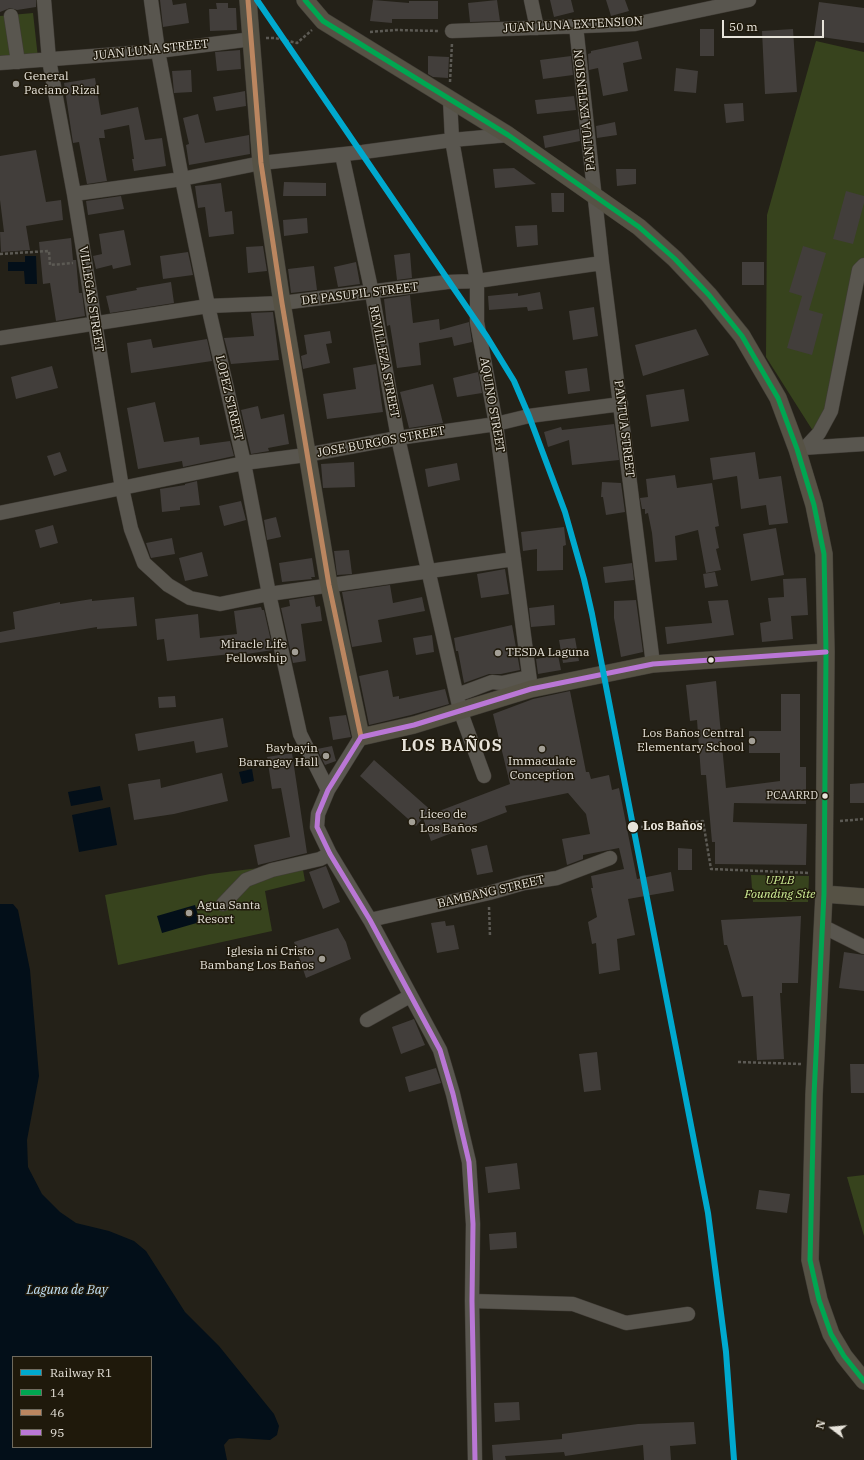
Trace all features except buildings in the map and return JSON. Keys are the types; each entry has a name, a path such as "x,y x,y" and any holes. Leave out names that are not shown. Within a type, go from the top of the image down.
{"main road":[{"path":"248,0 261,164 282,303 306,455 329,585 361,738 414,725 458,703 530,683 591,677 653,664 826,652"},
{"path":"305,0 323,21 508,135 595,194 639,226 676,259 742,336 778,398 801,448 824,554 826,652 824,894 815,1065 810,1260 819,1300 831,1334 844,1356 864,1381"},
{"path":"824,894 864,897"}],"street":[{"name":"VILLEGAS STREET","path":"44,0 49,60 74,194 122,488 131,529 144,564 168,585 190,598 220,604 269,594 514,559"},
{"name":"LOPEZ STREET","path":"152,0 158,51 182,179 208,306 244,463 269,594 300,734 328,790"},
{"path":"531,0 537,28"},
{"name":"JUAN LUNA EXTENSION","path":"452,31 635,24 749,0"},
{"path":"12,16 18,62"},
{"name":"PANTUA EXTENSION","path":"576,26 595,194"},
{"name":"JUAN LUNA STREET","path":"0,63 158,51 252,39"},
{"name":"AQUINO STREET","path":"450,99 452,140 477,281 477,322 496,424 530,683"},
{"path":"74,194 182,179 261,164 452,140 508,135"},
{"name":"REVILLEZA STREET","path":"342,155 372,293 398,438 458,703 484,776"},
{"name":"PANTUA STREET","path":"595,194 602,263 653,664"},
{"name":"DE PASUPIL STREET","path":"0,338 208,306 282,303 372,293 447,282 477,281 602,263"},
{"path":"801,448 819,433 831,411 859,270 864,265"},
{"name":"JOSE BURGOS STREET","path":"0,513 244,463 306,455 398,438 496,424 530,416 621,404"},
{"path":"801,448 864,444"},
{"path":"361,738 328,790 318,814 317,827 330,854 370,920 440,1050 453,1094 469,1162 473,1224 472,1301 476,1460"},
{"path":"223,904 246,880 272,870 320,859 330,854"},
{"name":"BAMBANG STREET","path":"370,920 489,893 524,883 557,878 610,858"},
{"path":"822,926 864,947"},
{"path":"367,1020 410,996"},
{"path":"472,1301 573,1304 626,1323 688,1314"}],"path":[{"path":"252,39 274,38 297,43 323,21"},
{"path":"395,30 452,31 450,99"},
{"path":"0,254 49,251 50,265 84,262"},
{"path":"825,821 864,819"},
{"path":"641,827 703,821 711,869 824,874"},
{"path":"489,893 490,936"},
{"path":"738,1062 815,1065"}],"green space":[{"path":"33,13 38,58 0,62 0,16"},
{"path":"816,41 864,52 864,281 820,442 766,357 767,215"},
{"name":"Agua Santa Resort","path":"301,859 305,881 265,891 272,931 118,965 105,895 210,874 259,868"},
{"name":"UPLB Founding Site","path":"751,875 809,876 808,902 753,902"},
{"path":"864,1175 864,1236 847,1177"}],"water":[{"path":"25,256 36,256 37,284 25,284 24,271 8,271 8,262 25,262"},
{"path":"252,769 254,781 242,784 239,772"},
{"path":"100,786 103,800 71,806 68,792"},
{"path":"110,807 117,845 79,852 72,815"},
{"name":"Laguna de Bay","path":"0,904 13,904 18,910 30,970 39,1076 27,1140 28,1167 42,1194 60,1212 76,1223 109,1231 134,1241 146,1251 185,1312 219,1346 274,1414 279,1426 277,1435 270,1440 238,1438 229,1439 224,1445 227,1460 0,1460"},
{"path":"195,905 200,922 162,933 157,916"}],"rail line":[{"name":"R1","path":"257,0 487,337 514,381 529,416 565,512 584,579 592,614 708,1213 726,1352 734,1460"}],"transit line":[{"name":"46","path":"248,0 261,163 282,303 329,585 361,737"},
{"name":"14","path":"305,0 323,21 508,135 639,227 675,259 709,295 742,336 778,398 797,449 814,505 824,554 826,652 824,894 814,1095 810,1260 819,1300 831,1334 844,1356 864,1381"},
{"name":"95","path":"475,1460 472,1301 473,1224 469,1162 453,1094 440,1050 370,920 330,854 317,827 318,814 328,790 361,737 414,725 531,689 653,664 826,652"}],"place":[{"name":"General Paciano Rizal","path":"16,84"},
{"name":"Miracle Life Fellowship","path":"295,652"},
{"name":"TESDA Laguna","path":"498,653"},
{"name":"Los Baños Central Elementary School","path":"752,741"},
{"name":"Immaculate Conception","path":"542,749"},
{"name":"Baybayin Barangay Hall","path":"326,756"},
{"name":"PCAARRD","path":"825,796"},
{"name":"Liceo de Los Baños","path":"412,822"},
{"name":"Los Baños","path":"633,827"},
{"name":"Agua Santa Resort","path":"189,913"},
{"name":"Iglesia ni Cristo Bambang Los Baños","path":"322,959"}],"district":[{"name":"LOS BAÑOS","path":"452,746"}]}
